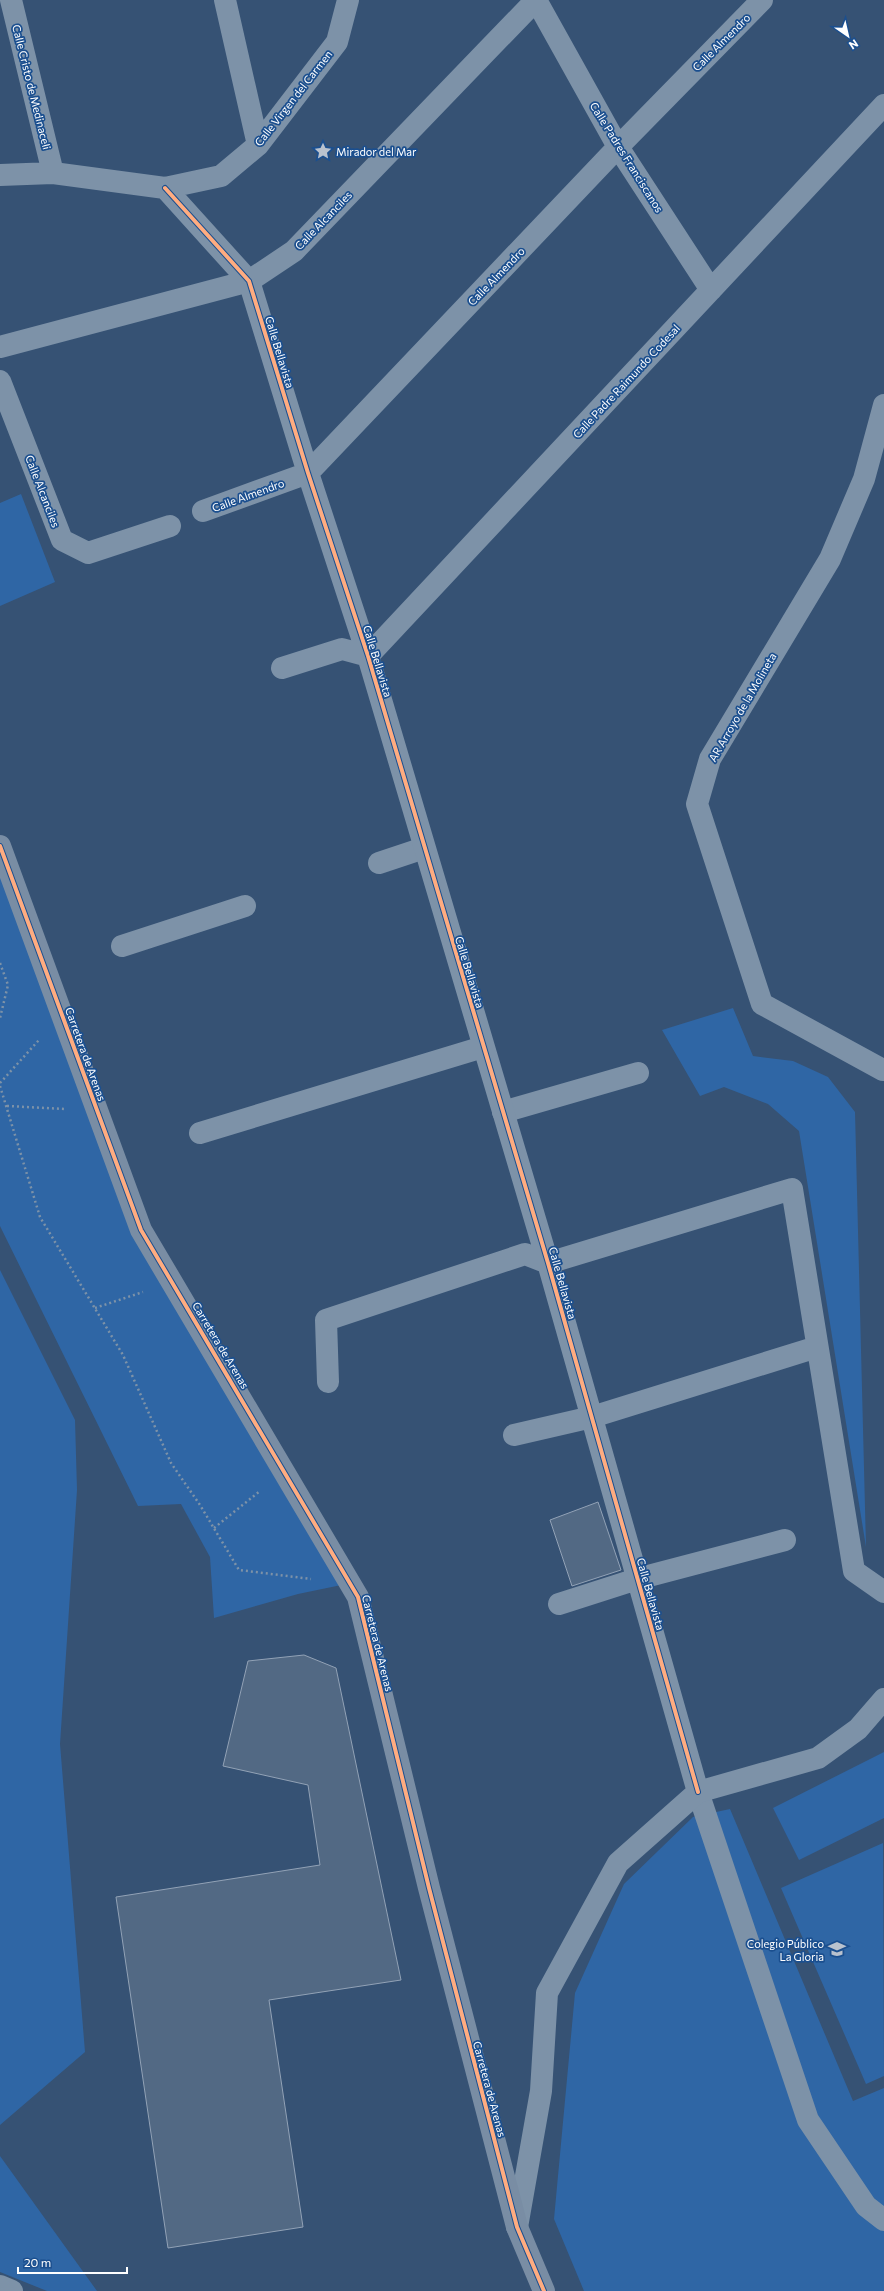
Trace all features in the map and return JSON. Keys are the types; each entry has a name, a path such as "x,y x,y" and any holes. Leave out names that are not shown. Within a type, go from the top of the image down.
{"street":[{"name":"Calle Cristo de Medinaceli","path":"11,0 53,173"},
{"path":"225,0 258,145"},
{"name":"Calle Virgen del Carmen","path":"0,175 53,173 165,188 221,176 258,145 337,42 348,0"},
{"name":"Calle Padres Franciscanos","path":"536,0 618,147 711,290"},
{"name":"Calle Alcanciles","path":"0,347 249,281 294,251 536,0"},
{"name":"Calle Almendro","path":"204,511 308,473 618,147 762,0"},
{"name":"Calle Padre Raimundo Codesal","path":"368,656 884,105"},
{"name":"Calle Bellavista","path":"165,188 249,281 308,473 368,656 548,1263 698,1792 808,2120 866,2206 884,2220"},
{"name":"Calle Alcanciles","path":"0,381 62,540 88,553 170,526"},
{"name":"AR Arroyo de la Molineta","path":"884,405 864,479 830,558 710,759 696,804 762,1004 884,1069"},
{"path":"282,668 342,649 368,656"},
{"name":"Carretera de Arenas","path":"0,846 141,1230 358,1596 429,1888 517,2227 544,2291"},
{"path":"379,863 424,848"},
{"path":"122,946 245,906"},
{"path":"200,1133 483,1047"},
{"path":"503,1112 638,1073"},
{"name":"Calle Bellavista","path":"328,1382 326,1320 525,1254 548,1263 792,1188 854,1571 884,1592"},
{"path":"514,1435 592,1416 818,1347"},
{"path":"637,1579 784,1540"},
{"name":"Calle Bellavista","path":"559,1604 637,1579"},
{"path":"517,2227 541,2091 547,1993 618,1863 698,1792 818,1758 858,1729 884,1699"},
{"path":"0,2286 12,2291"}],"path":[{"path":"0,963 8,985 0,1018"},
{"path":"0,1083 62,1014"},
{"path":"0,1086 40,1217 123,1354 171,1463 214,1528 239,1570 351,1584"},
{"path":"7,1106 97,1111"},
{"path":"95,1308 172,1282"},
{"path":"214,1528 285,1471"}],"shaded area":[{"path":"21,494 55,582 0,606 0,503"},
{"path":"0,846 141,1230 351,1583 298,1594 214,1618 210,1557 181,1504 138,1506 0,1226"},
{"path":"733,1008 753,1056 793,1061 828,1077 855,1112 866,1547 799,1131 768,1104 724,1087 700,1096 662,1030"},
{"path":"0,1270 75,1420 77,1490 60,1744 85,2052 0,2125"},
{"path":"884,1752 884,1818 799,1860 773,1808"},
{"path":"730,1809 853,2101 884,2088 884,2291 584,2291 554,2219 575,1993 624,1884 693,1817"},
{"path":"883,1843 884,2076 866,2084 781,1888"},
{"path":"0,2156 97,2291 47,2291 0,2272"}],"building":[{"path":"598,1502 621,1570 572,1586 550,1520"},
{"path":"304,1655 336,1668 401,1980 269,2000 303,2227 168,2248 116,1897 320,1865 308,1785 223,1766 248,1661"}],"cycle path":[{"path":"165,188 249,281 308,473 368,656 548,1263 698,1792"},
{"path":"0,846 141,1230 358,1597 429,1888 517,2227 544,2291"}],"place":[{"name":"Mirador del Mar","path":"323,151"},
{"name":"Colegio Público La Gloria","path":"837,1949"}]}
